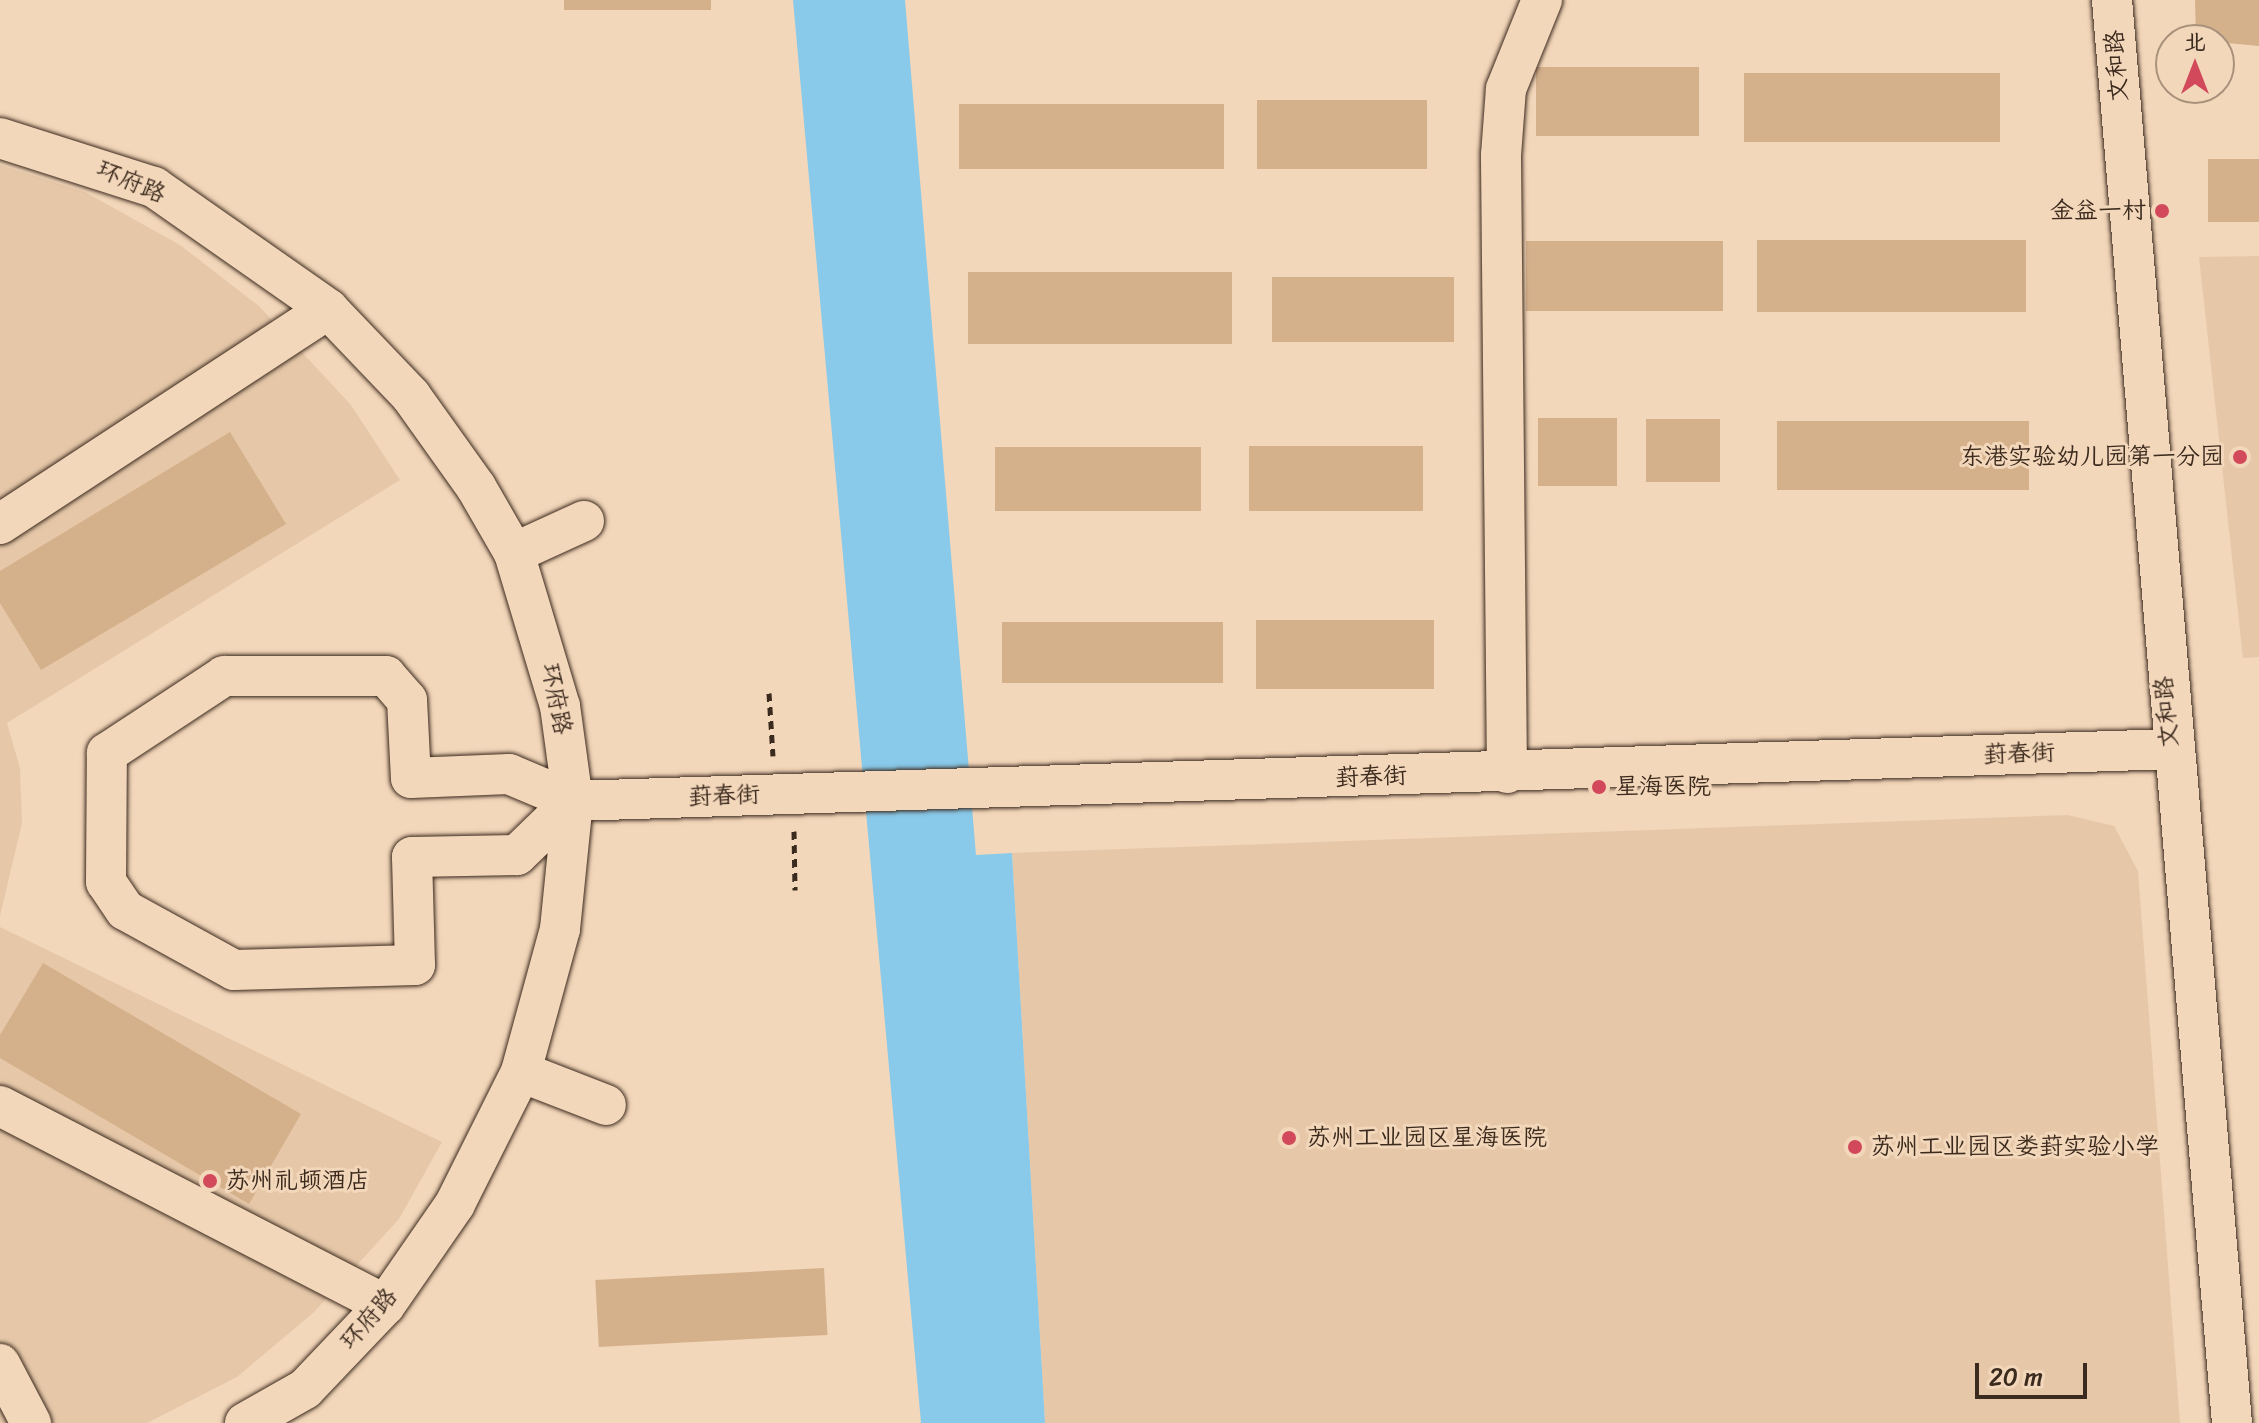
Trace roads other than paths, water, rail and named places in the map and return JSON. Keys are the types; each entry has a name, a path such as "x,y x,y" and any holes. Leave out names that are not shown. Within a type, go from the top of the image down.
{"street":[{"path":"1507,773 1501,155 1506,89 1542,0"},
{"name":"文和路","path":"2112,0 2170,749 2232,1423"},
{"name":"环府路","path":"0,138 154,187 328,309 411,396 514,553 560,706 573,801 560,929 521,1072 455,1204 385,1305 305,1389 245,1423"},
{"path":"0,524 328,309"},
{"path":"514,553 584,521"},
{"path":"224,676 386,676 407,700 411,778 509,774 573,801 517,855 412,857 415,965 234,970 125,910 106,882 107,753 224,676"},
{"name":"葑春街","path":"573,801 1507,773 2170,749"},
{"path":"521,1072 606,1105"},
{"path":"0,1106 385,1305"},
{"path":"0,1364 31,1423"}],"water":[{"path":"793,0 905,0 976,855 1012,853 1045,1423 921,1423"}],"place":[{"name":"金益一村","path":"2162,211"},
{"name":"东港实验幼儿园第一分园","path":"2240,457"},
{"name":"星海医院","path":"1599,787"},
{"name":"苏州工业园区星海医院","path":"1289,1138"},
{"name":"苏州工业园区娄葑实验小学","path":"1855,1147"},
{"name":"苏州礼顿酒店","path":"210,1181"}]}
